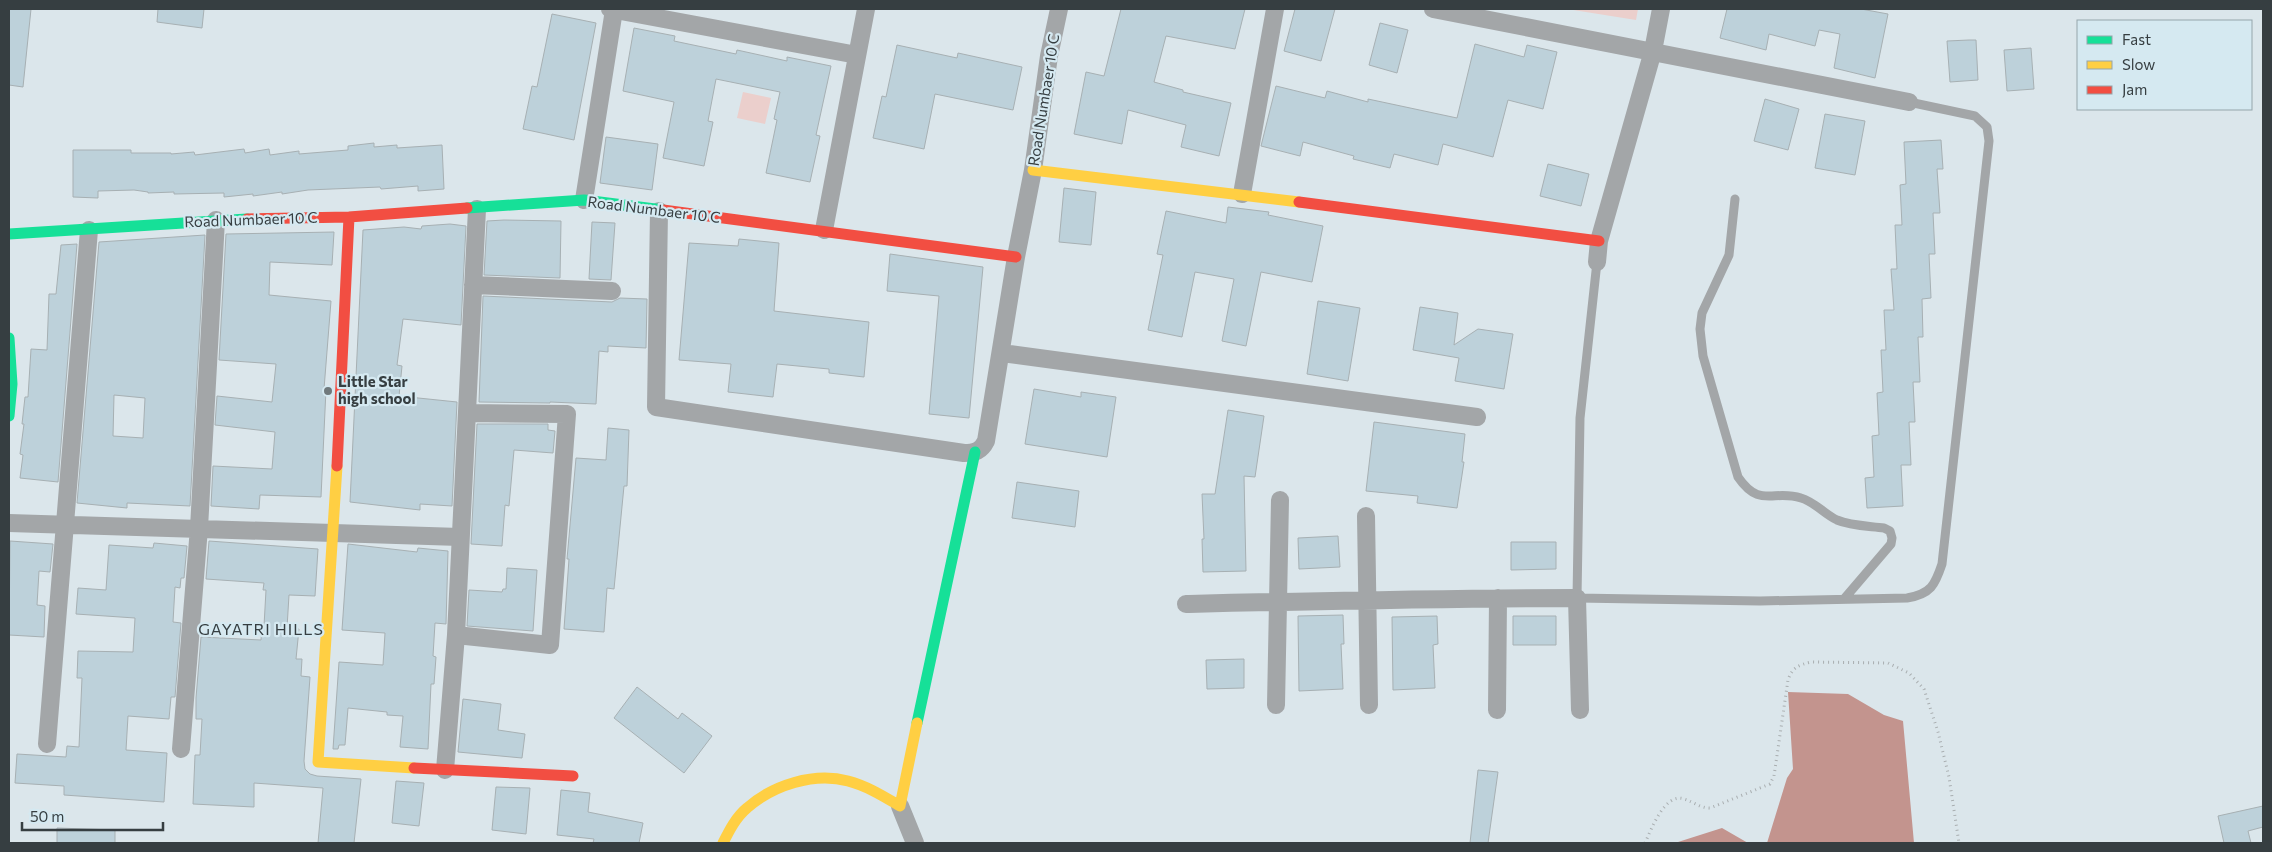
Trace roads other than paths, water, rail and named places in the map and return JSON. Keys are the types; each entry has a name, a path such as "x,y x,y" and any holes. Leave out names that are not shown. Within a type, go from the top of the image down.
{"street":[{"path":"584,200 612,9 857,55"},
{"path":"824,230 866,9"},
{"name":"Road Numbaer 10 C","path":"9,234 216,220 349,216 477,209 584,200 659,211 824,230 1016,257 1033,170 1049,56 1059,9"},
{"path":"1242,194 1275,9"},
{"path":"1433,9 1909,102"},
{"path":"1597,262 1599,241 1653,51 1661,9"},
{"path":"1033,170 1242,194 1599,241"},
{"path":"445,770 456,634 477,209"},
{"path":"659,211 656,407 964,453 976,452 982,448 986,441 1016,257"},
{"path":"349,216 334,533 318,762 573,776"},
{"path":"181,749 199,528 216,220"},
{"path":"47,744 89,230"},
{"path":"473,285 612,291"},
{"path":"9,338 12,384 9,416"},
{"path":"1002,352 1477,417"},
{"path":"456,634 550,645 567,414 466,413"},
{"path":"915,843 900,806 976,452"},
{"path":"1276,705 1280,500"},
{"path":"1366,516 1369,705"},
{"path":"9,523 460,536"},
{"path":"1497,710 1498,598"},
{"path":"1186,604 1278,601 1366,602 1577,598 1580,710"},
{"path":"724,843 728,833 747,808 773,791 808,780 837,778 859,784 900,806"}],"lane":[{"path":"1597,262 1580,418 1577,598 1760,601 1916,596 1927,592 1935,584 1942,564 1989,141 1987,127 1975,116 1909,102"},
{"path":"1735,199 1729,255 1702,313 1700,329 1703,356 1738,477 1746,489 1754,494 1763,496 1803,498 1839,521 1884,528 1890,531 1891,544 1844,599"}],"place":[{"name":"Little Star high school","path":"328,391"}],"district":[{"name":"GAYATRI HILLS","path":"261,629"}]}
